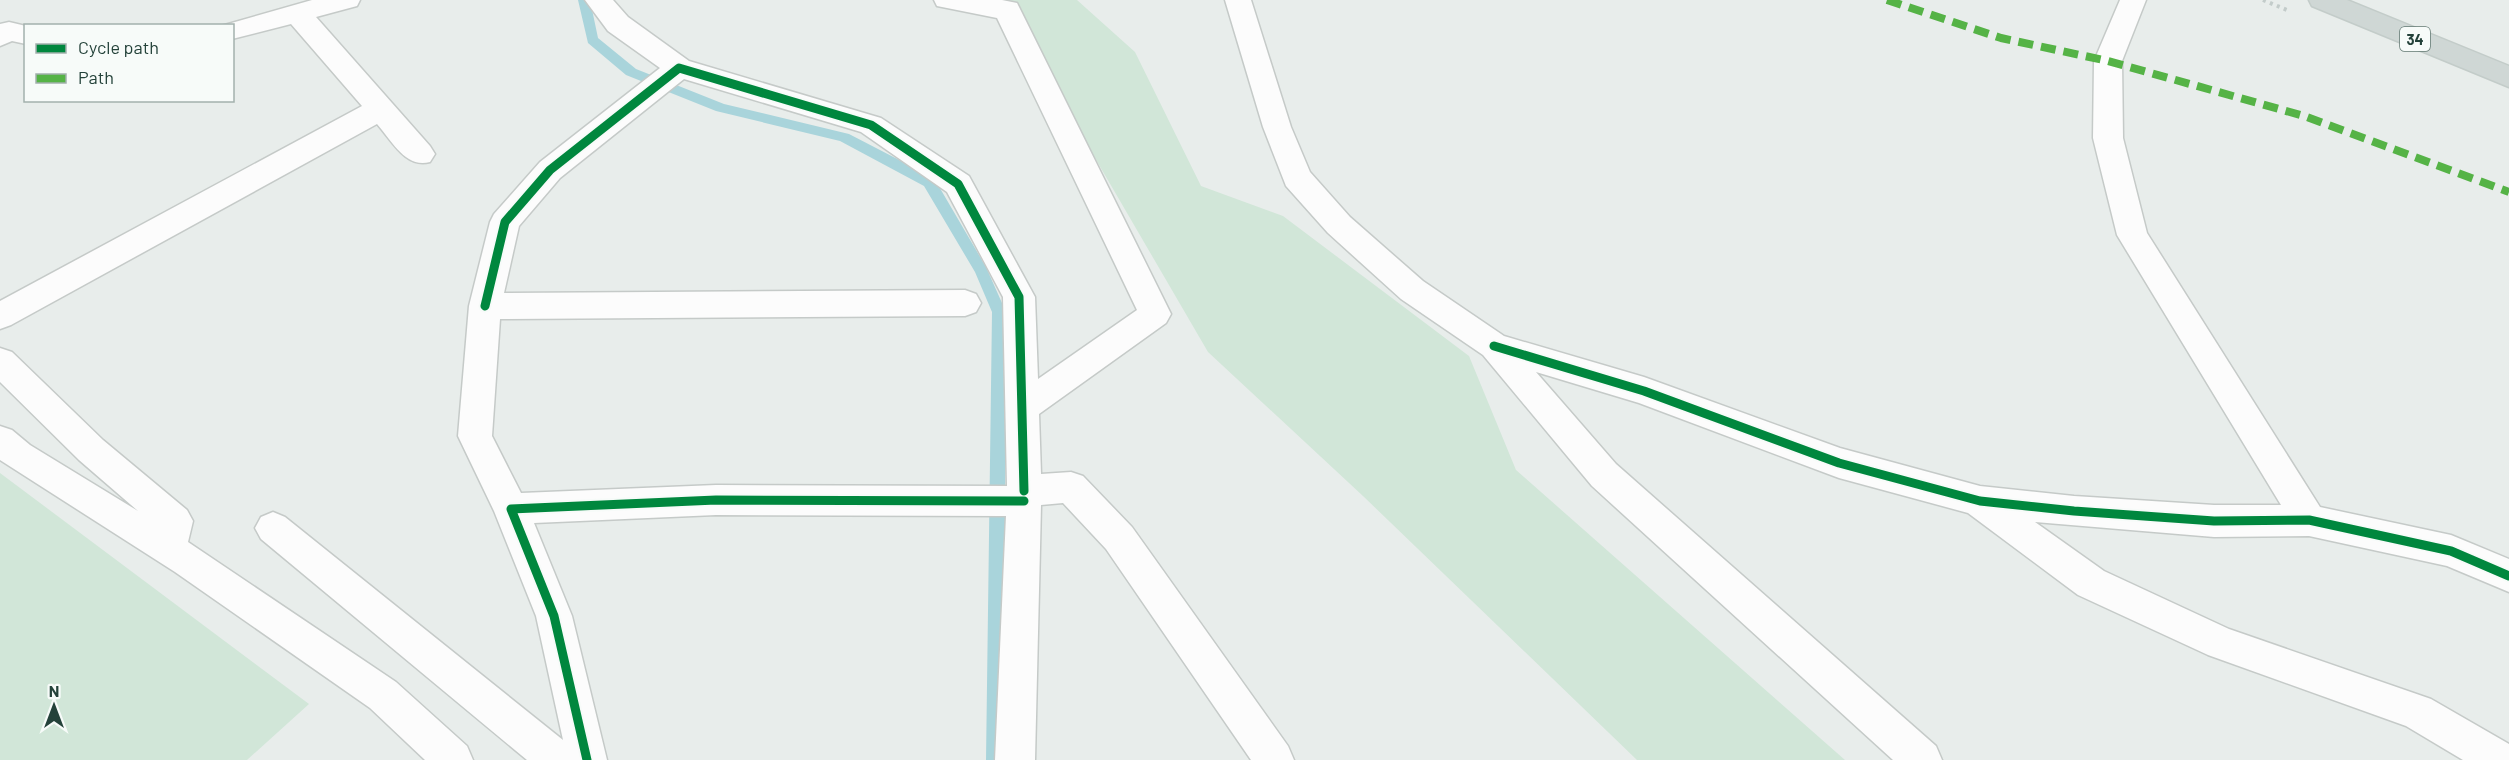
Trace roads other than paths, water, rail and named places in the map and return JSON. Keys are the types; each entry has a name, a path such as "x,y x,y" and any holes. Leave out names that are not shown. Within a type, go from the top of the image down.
{"main road":[{"name":"34","path":"2322,0 2509,77"}],"street":[{"path":"234,30 347,0"},
{"path":"598,0 618,24 678,69 871,125 958,184 1019,297 1023,498 1015,760"},
{"path":"947,0 1007,10 1155,314 1022,408"},
{"path":"1238,0 1277,127 1297,178 1339,225 1412,290 1494,346 1604,475 1922,760"},
{"path":"2133,0 2108,61 2108,138 2132,235 2309,520"},
{"path":"298,14 420,154"},
{"path":"0,36 9,31 24,35"},
{"path":"587,760 554,616 511,509 475,436 485,306 505,222 550,170 678,69"},
{"path":"0,316 380,109"},
{"path":"485,306 965,303"},
{"path":"1494,346 1644,391 1839,463 1980,501 2074,511 2214,521 2309,520 2451,551 2509,576"},
{"path":"0,361 91,450 175,521 168,549"},
{"path":"0,440 18,455 168,549 383,695 453,760"},
{"path":"511,509 716,500 964,501 1023,498 1071,487 1119,538 1274,760"},
{"path":"1980,501 2091,583 2221,643 2417,712 2500,760"},
{"path":"273,528 557,760"}],"waterway":[{"path":"584,0 592,40 631,72 721,108 844,137 929,182 981,271 999,312 995,760"}]}
